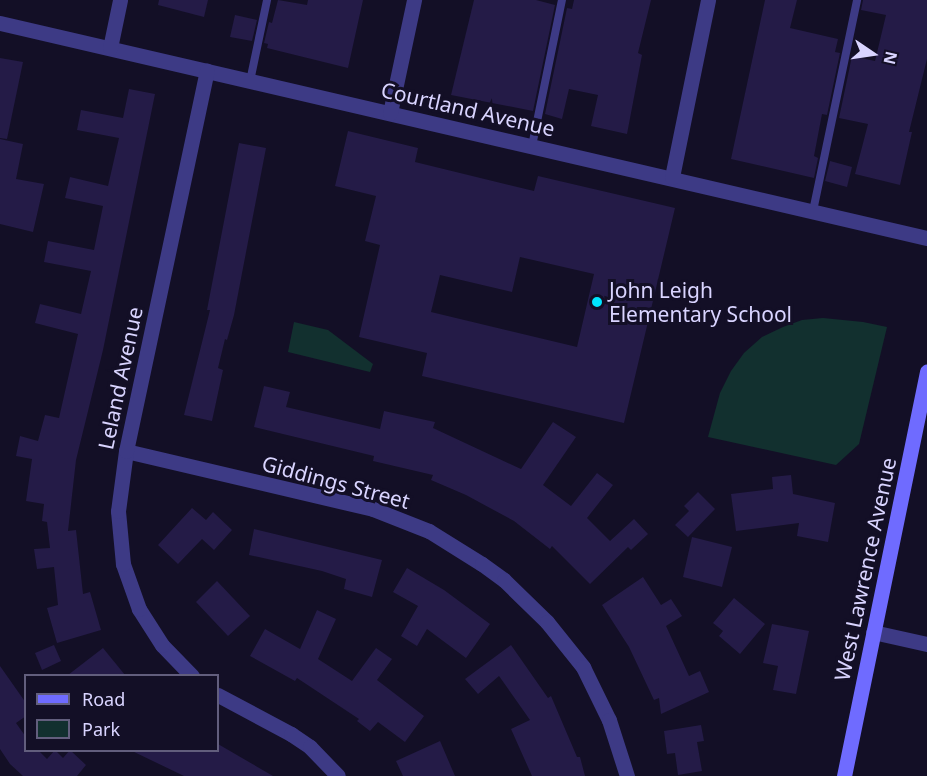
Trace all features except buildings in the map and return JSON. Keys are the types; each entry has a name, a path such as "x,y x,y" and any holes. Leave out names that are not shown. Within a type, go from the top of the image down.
{"main road":[{"name":"West Lawrence Avenue","path":"844,776 927,372"}],"street":[{"path":"110,48 120,0"},
{"path":"390,113 414,0"},
{"path":"672,177 708,0"},
{"name":"Courtland Avenue","path":"0,23 672,177 927,238"},
{"name":"Leland Avenue","path":"191,674 176,661 150,628 139,609 123,564 118,511 126,451 207,71"},
{"name":"Giddings Street","path":"126,451 373,509 429,531 482,564 504,580 548,622 583,667 609,720 627,776"},
{"path":"873,632 927,644"},
{"path":"219,696 291,734 310,747 338,776"}],"lane":[{"path":"250,81 267,0"},
{"path":"532,146 562,0"},
{"path":"813,211 857,0"}],"green space":[{"path":"823,318 887,327 859,444 836,465 708,437 720,393 731,371 744,353 762,337 783,327 802,320"},
{"path":"294,322 328,330 373,364 370,372 288,352"}],"place":[{"name":"John Leigh Elementary School","path":"597,302"}]}
